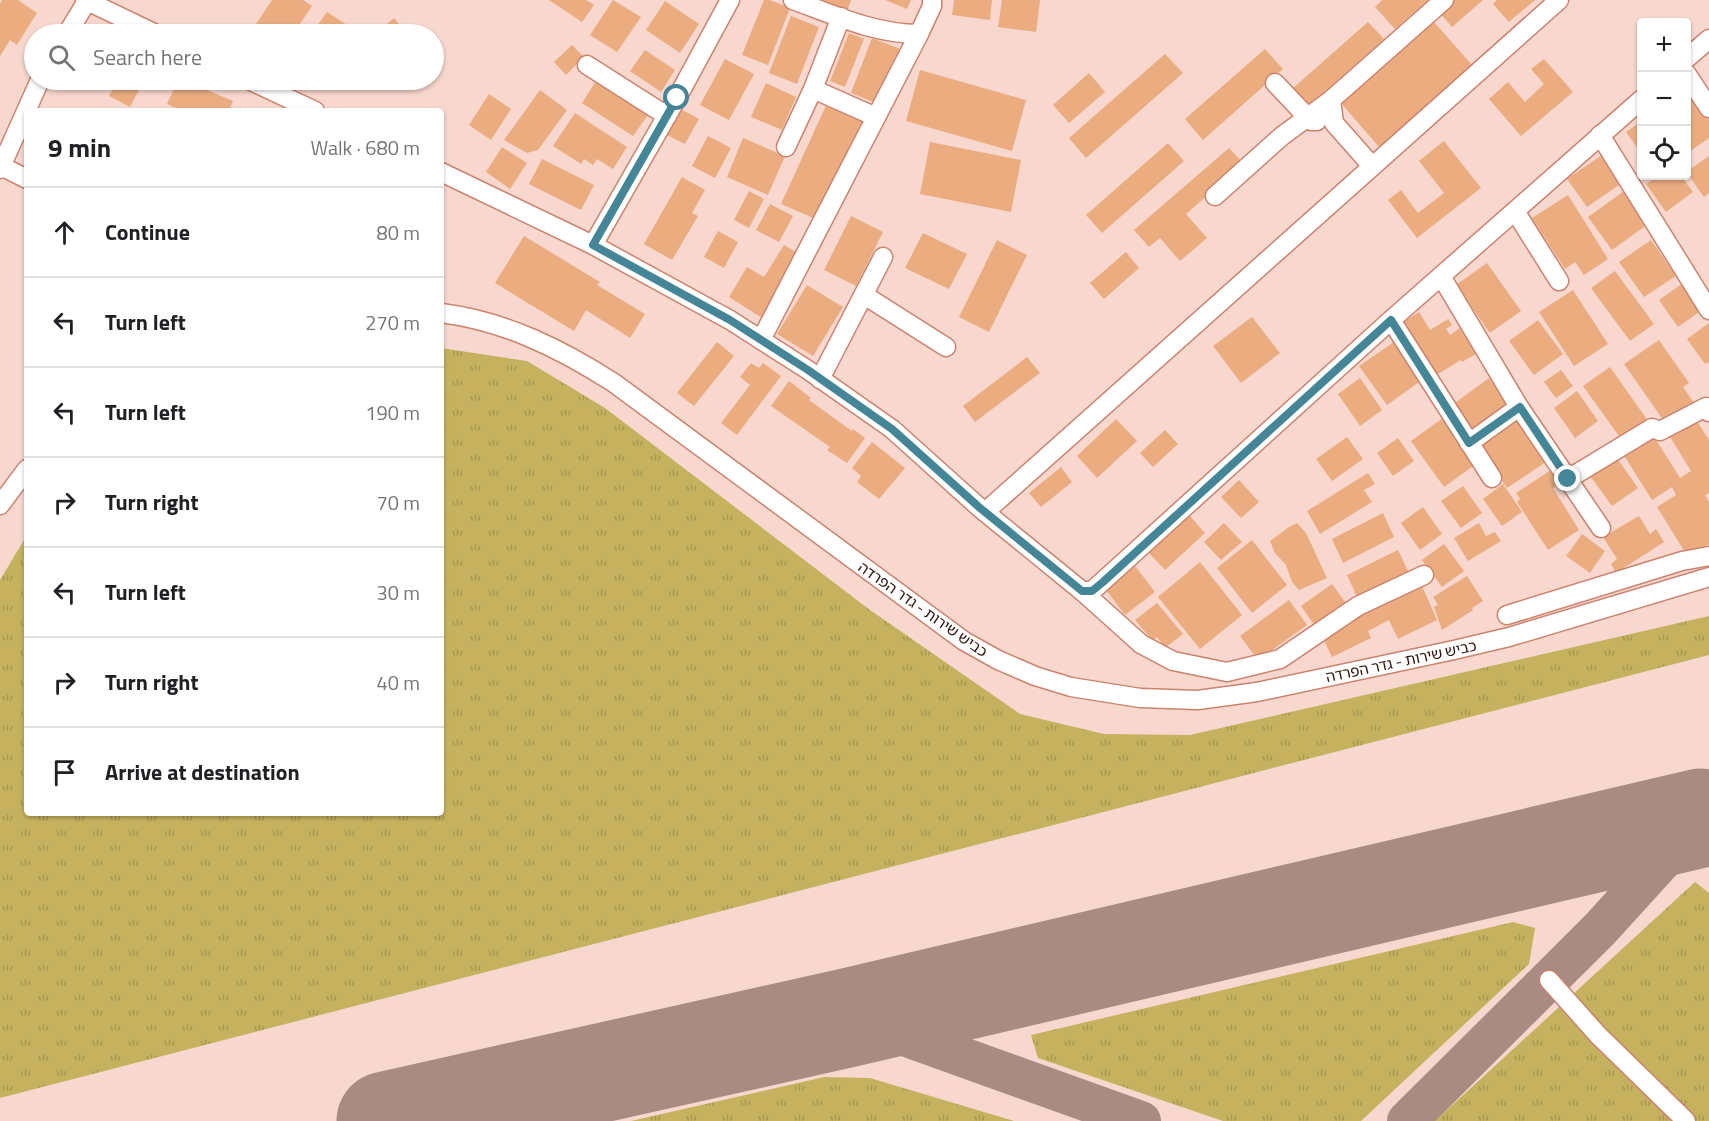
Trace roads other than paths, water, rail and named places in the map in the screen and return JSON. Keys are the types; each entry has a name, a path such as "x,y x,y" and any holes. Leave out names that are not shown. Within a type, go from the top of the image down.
{"street":[{"path":"593,245 730,0"},
{"path":"793,0 876,29 902,34 919,34"},
{"path":"761,340 919,34 932,6 932,0"},
{"path":"1215,196 1282,136 1331,100 1444,0"},
{"path":"985,512 1559,0"},
{"path":"73,24 86,1 135,24"},
{"path":"786,147 813,89 841,17"},
{"path":"1691,55 1709,39"},
{"path":"586,65 667,116"},
{"path":"1691,81 1709,108"},
{"path":"1275,83 1311,121 1334,123"},
{"path":"813,89 876,117"},
{"path":"28,108 36,90"},
{"path":"270,90 309,108"},
{"path":"1331,100 1334,123 1372,166"},
{"path":"1082,591 1092,591 1103,582 1391,320 1637,103"},
{"path":"24,116 1,168 24,178"},
{"path":"1600,135 1709,310"},
{"path":"444,173 593,245 730,320 820,378 892,429 985,512 1082,591 1141,644 1173,660 1227,672 1280,659 1358,606 1424,575"},
{"path":"1515,211 1559,281"},
{"path":"820,378 884,257"},
{"path":"1441,276 1520,407 1601,528"},
{"path":"864,295 946,347"},
{"name":"כביש שירות - גדר הפרדה","path":"444,315 499,326 574,357 614,382 964,641 998,660 1035,676 1071,687 1140,698 1186,700 1257,692 1509,637 1709,577"},
{"path":"1391,320 1492,478"},
{"path":"1469,443 1520,407"},
{"path":"1568,479 1652,428 1660,431 1706,407 1709,412"},
{"path":"0,505 24,473"},
{"path":"1507,615 1682,561 1709,556"},
{"path":"1549,980 1598,1035 1686,1121"}]}
